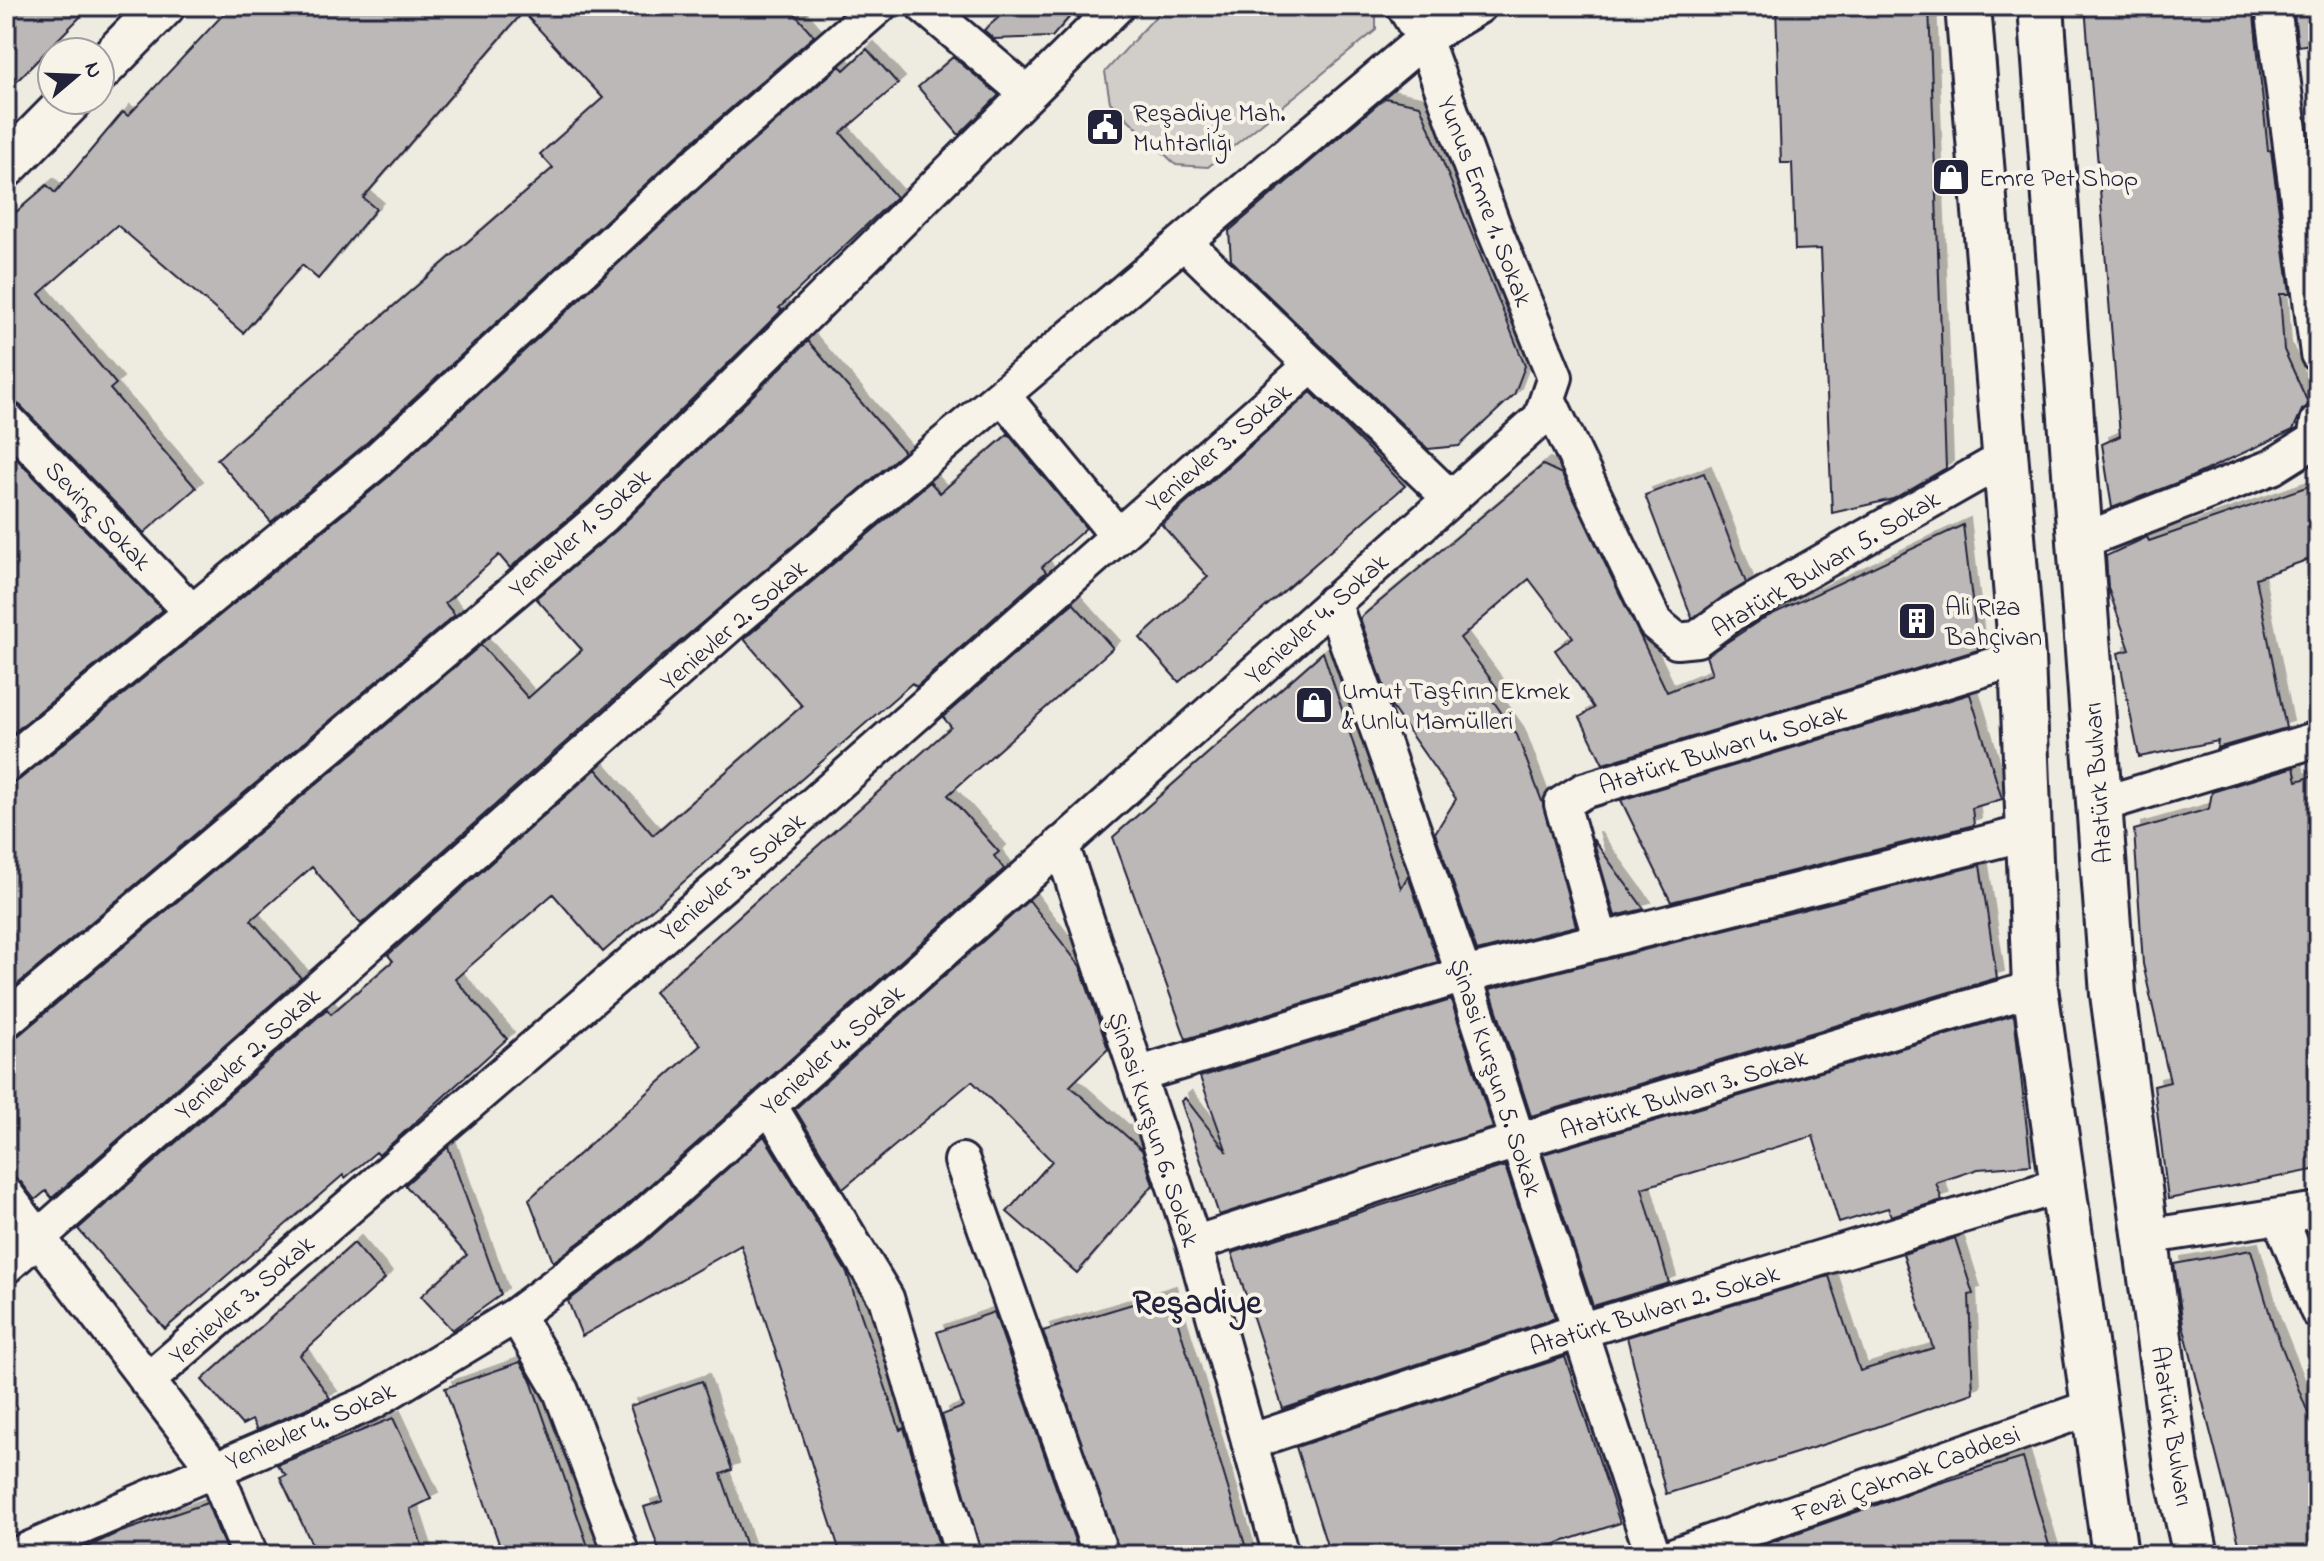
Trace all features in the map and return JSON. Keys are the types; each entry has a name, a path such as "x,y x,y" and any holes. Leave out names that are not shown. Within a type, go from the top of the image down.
{"main road":[{"path":"1968,6 2003,459 2022,657 2026,833 2035,988 2115,1555"},
{"name":"Atatürk Bulvarı","path":"2041,6 2113,994 2176,1465 2196,1555"}],"street":[{"path":"116,54 163,6"},
{"path":"6,765 374,463 689,171 879,6"},
{"path":"924,6 1028,94"},
{"name":"Yenievler 1. Sokak","path":"6,1020 603,516 1117,6"},
{"name":"Yunus Emre 1. Sokak","path":"1404,6 1424,39 1495,231 1555,377 1548,399"},
{"name":"Yenievler 2. Sokak","path":"6,1266 728,626 1424,39 1479,6"},
{"path":"2273,6 2318,354"},
{"path":"6,166 55,116"},
{"path":"1184,242 1450,498"},
{"name":"Yenievler 3. Sokak","path":"147,1381 729,879 1312,365"},
{"path":"1002,395 1118,536"},
{"name":"Atatürk Bulvarı 5. Sokak","path":"1548,399 1655,623 1677,641 1697,639 1731,614 2003,459"},
{"name":"Yenievler 4. Sokak","path":"16,1555 372,1402 516,1315 629,1230 1541,418 1548,399"},
{"name":"Sevinç Sokak","path":"6,419 192,612"},
{"path":"2079,542 2272,467 2315,440 2318,422"},
{"name":"Şinasi Kurşun 5. Sokak","path":"1333,602 1464,975 1653,1555"},
{"name":"Atatürk Bulvarı 4. Sokak","path":"1601,941 1562,804 1583,791 2022,657"},
{"path":"2099,805 2318,739"},
{"path":"1137,1075 1464,975 2026,833"},
{"name":"Şinasi Kurşun 6. Sokak","path":"1061,844 1194,1244 1281,1555"},
{"name":"Atatürk Bulvarı 3. Sokak","path":"1194,1244 1517,1142 2035,988"},
{"path":"769,1105 886,1298 963,1555"},
{"path":"962,1161 1101,1555"},
{"name":"Atatürk Bulvarı 2. Sokak","path":"1249,1442 1579,1331 2062,1185"},
{"path":"6,1195 214,1468 250,1555"},
{"path":"2145,1237 2318,1210"},
{"path":"2280,1218 2318,1311"},
{"path":"516,1315 561,1391 622,1555"},
{"name":"Fevzi Çakmak Caddesi","path":"1675,1555 2092,1407"}],"shaded area":[{"path":"1165,6 1376,6 1376,30 1208,167 1176,165 1110,102 1105,72"}],"building":[{"path":"6,6 91,6 61,36 36,36 36,62 6,92"},
{"path":"231,6 788,6 814,36 676,156 361,448 271,522 217,459 553,168 540,154 603,98 523,12 363,198 376,209 318,279 302,265 243,333 117,225 39,294 116,384 110,389 196,488 144,533 20,405 6,400 6,221 47,185 55,193 123,112 128,116"},
{"path":"1012,6 1079,6 1052,37 994,39 984,30"},
{"path":"1776,6 1929,6 1946,468 1893,499 1832,513 1821,249 1795,250 1792,163 1781,163"},
{"path":"2085,6 2253,6 2268,151 2271,150 2290,294 2280,294 2284,350 2309,405 2302,410 2293,430 2189,478 2112,508 2102,444 2120,436"},
{"path":"2293,6 2318,6 2318,43 2298,46"},
{"path":"867,49 898,84 841,133 896,197 779,308 782,310 589,501 510,568 499,555 445,603 455,615 6,994 6,785 19,780 387,478 702,186 840,66 844,70"},
{"path":"953,57 999,95 959,135 918,87"},
{"path":"1385,98 1420,105 1525,366 1514,395 1459,446 1428,449 1231,260 1229,231"},
{"path":"808,341 904,452 658,660 361,924 312,867 251,920 301,978 52,1198 46,1191 35,1200 21,1182 6,1175 6,1039 19,1035 481,645 528,698 582,650 536,598 617,530"},
{"path":"1311,392 1405,486 1179,682 1140,638 1208,577 1162,525"},
{"path":"1008,434 1086,528 1042,567 1046,572 916,687 912,683 603,952 553,894 455,979 507,1039 379,1155 376,1152 345,1178 343,1175 165,1329 78,1229 327,1009 331,1014 393,961 388,955 596,769 653,835 802,706 744,639 930,482 940,493"},
{"path":"6,448 163,610 6,739"},
{"path":"1543,465 1562,474 1667,692 1712,674 1706,656 1762,619 1963,525 1978,650 1603,764 1580,717 1594,708 1555,650 1573,637 1529,579 1460,638 1498,689 1489,695 1517,735 1543,804 1576,926 1477,951 1435,833 1456,799 1391,706 1360,618"},
{"path":"1704,473 1746,583 1692,618 1645,495"},
{"path":"2318,483 2318,556 2256,578 2286,728 2217,748 2218,741 2139,757 2118,653 2130,650 2108,588 2106,556 2147,537 2149,541"},
{"path":"1073,603 1113,648 948,795 999,852 994,856 1004,869 616,1215 553,1262 529,1199 701,1045 654,992 951,727 943,717"},
{"path":"1323,652 1401,888 1408,876 1438,962 1186,1039 1113,837"},
{"path":"1970,694 2002,799 1972,808 1974,825 1671,902 1621,800"},
{"path":"2294,767 2297,781 2318,775 2318,1169 2168,1199 2154,1086 2170,1082 2143,964 2134,830 2209,809 2212,792"},
{"path":"1593,839 1644,909 1615,916"},
{"path":"1980,865 1997,978 1531,1116 1490,989"},
{"path":"1029,900 1080,966 1108,1049 1070,1086 1142,1150 1153,1185 1077,1273 1007,1212 1052,1161 972,1081 843,1189 795,1109"},
{"path":"1451,1000 1493,1128 1219,1215 1181,1101 1185,1098 1227,1152 1200,1077"},
{"path":"2014,1015 2031,1165 1978,1169 1936,1183 1942,1200 1891,1216 1888,1208 1839,1223 1813,1136 1642,1188 1669,1283 1593,1306 1543,1154"},
{"path":"764,1136 847,1273 900,1430 904,1428 942,1555 841,1555 741,1245 582,1336 568,1301 642,1245"},
{"path":"448,1147 501,1295 452,1330 421,1296 467,1255 405,1185"},
{"path":"1505,1166 1555,1318 1283,1409 1232,1253"},
{"path":"1955,1238 1973,1294 1969,1295 1973,1393 1860,1433 1666,1494 1627,1337 1829,1276 1860,1371 1933,1348 1903,1254"},
{"path":"354,1243 385,1279 300,1355 330,1398 257,1430 252,1420 242,1425 202,1380"},
{"path":"2251,1250 2273,1325 2318,1438 2318,1555 2242,1555 2183,1325 2174,1264"},
{"path":"1169,1293 1248,1555 1120,1555 1043,1331"},
{"path":"994,1312 1080,1555 982,1555 942,1415 963,1407 937,1332"},
{"path":"1565,1357 1620,1523 1522,1555 1330,1555 1296,1447"},
{"path":"520,1362 530,1378 591,1555 503,1555 445,1388"},
{"path":"702,1381 732,1470 721,1474 749,1555 661,1555 644,1507 663,1501 630,1406"},
{"path":"393,1418 431,1499 410,1509 425,1555 317,1555 280,1477 286,1475 277,1465"},
{"path":"2023,1458 2052,1555 1735,1555 1930,1486"},
{"path":"207,1503 228,1555 71,1555 115,1534"}],"place":[{"name":"Reşadiye Mah. Muhtarlığı","path":"1105,127"},
{"name":"Emre Pet Shop","path":"1951,177"},
{"name":"Ali Rıza Bahçivan","path":"1917,621"},
{"name":"Umut Taşfırın Ekmek & Unlu Mamülleri","path":"1314,705"}],"district":[{"name":"Reşadiye","path":"1197,1301"}]}
